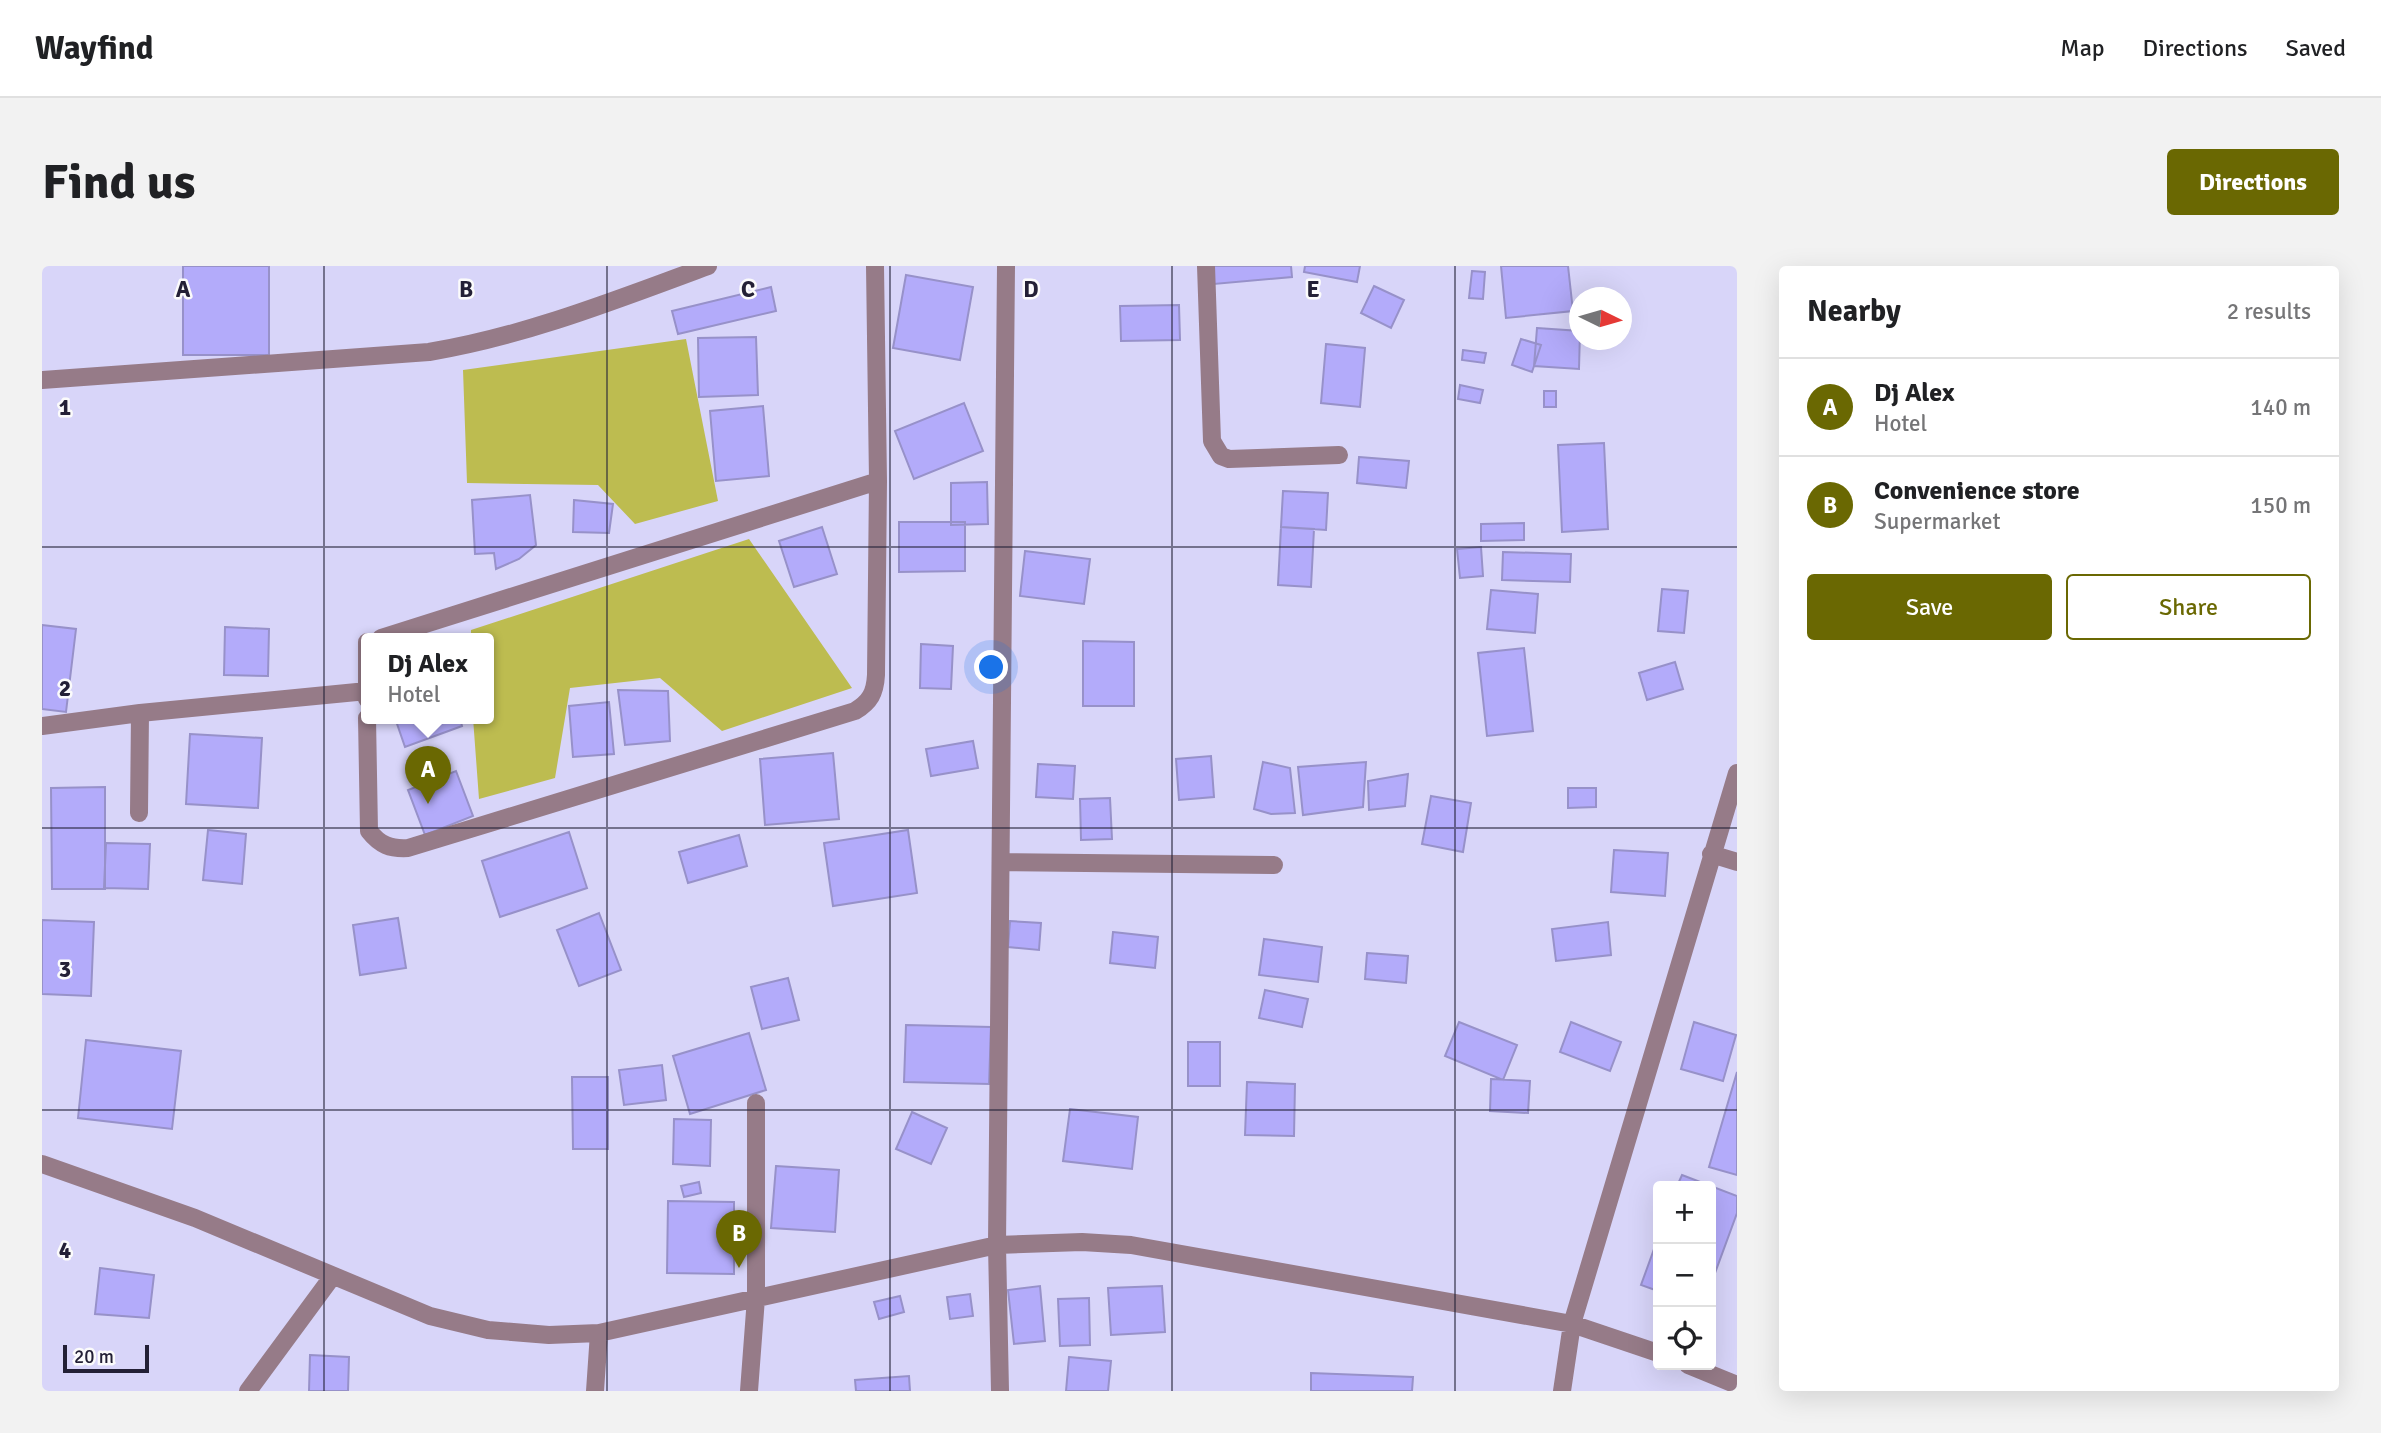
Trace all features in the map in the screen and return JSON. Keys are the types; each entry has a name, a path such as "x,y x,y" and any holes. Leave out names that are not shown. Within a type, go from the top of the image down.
{"street":[{"path":"42,380 335,360 468,346 528,330 708,266"},
{"path":"367,724 369,831 376,840 397,848 408,848 855,711 866,704 875,688 878,481 875,266"},
{"path":"1000,1391 997,1245 1006,266"},
{"path":"1206,266 1212,441 1215,450 1229,459 1339,454"},
{"path":"397,633 878,481"},
{"path":"42,726 140,713 361,692"},
{"path":"139,813 140,713"},
{"path":"1562,1391 1572,1324 1737,773"},
{"path":"1711,854 1737,862"},
{"path":"1001,862 1274,865"},
{"path":"749,1391 756,1298 756,1103"},
{"path":"42,1164 195,1218 430,1316 488,1330 549,1335 599,1333 997,1245 1083,1242 1131,1245 1572,1324 1653,1351"},
{"path":"248,1391 332,1277"},
{"path":"595,1391 599,1333"},
{"path":"1701,1370 1737,1384"}],"shaded area":[{"path":"686,339 718,501 635,524 598,485 467,483 463,370"},
{"path":"749,539 852,688 722,731 660,678 570,688 555,778 479,799 473,724 494,724 494,633 471,633 471,630"}],"building":[{"path":"183,266 269,266 269,355 183,355"},
{"path":"1212,266 1291,266 1292,277 1214,284"},
{"path":"1305,266 1360,266 1357,282 1304,272"},
{"path":"1501,266 1568,266 1569,311 1506,318"},
{"path":"1472,271 1485,272 1483,299 1469,298"},
{"path":"906,275 973,287 960,360 893,348"},
{"path":"1374,286 1404,300 1391,328 1361,313"},
{"path":"771,287 776,311 678,334 672,311"},
{"path":"1179,305 1180,340 1121,341 1120,306"},
{"path":"1537,328 1569,330 1569,350 1580,350 1579,369 1534,366"},
{"path":"756,337 758,395 699,397 698,338"},
{"path":"1521,339 1541,345 1532,372 1512,365"},
{"path":"1326,344 1365,348 1360,407 1321,403"},
{"path":"1463,350 1486,353 1484,363 1462,360"},
{"path":"1460,385 1483,390 1480,403 1458,399"},
{"path":"1544,391 1556,391 1556,407 1544,407"},
{"path":"964,403 983,451 914,479 895,431"},
{"path":"763,406 769,476 716,481 710,411"},
{"path":"1604,443 1608,529 1562,532 1558,445"},
{"path":"1359,457 1409,461 1406,488 1357,483"},
{"path":"987,482 988,524 951,525 951,483"},
{"path":"1283,491 1328,493 1326,530 1281,527"},
{"path":"530,495 536,545 519,559 496,569 494,553 475,554 472,500"},
{"path":"574,500 613,504 609,533 573,532"},
{"path":"899,522 965,522 965,571 899,572"},
{"path":"1524,523 1524,540 1481,541 1481,524"},
{"path":"822,527 837,574 794,587 779,541"},
{"path":"1281,527 1314,529 1311,587 1278,585"},
{"path":"1481,547 1483,576 1460,578 1457,549"},
{"path":"1025,551 1090,559 1084,604 1020,596"},
{"path":"1503,552 1571,554 1570,582 1502,580"},
{"path":"1662,589 1688,591 1684,633 1658,631"},
{"path":"1491,590 1538,594 1535,633 1487,629"},
{"path":"42,625 76,629 66,712 42,709"},
{"path":"225,627 269,629 268,676 224,675"},
{"path":"1083,641 1134,642 1134,706 1083,706"},
{"path":"921,644 953,646 951,689 920,688"},
{"path":"1524,648 1533,731 1487,736 1478,653"},
{"path":"1675,662 1683,689 1647,700 1639,673"},
{"path":"618,690 668,691 670,741 625,745"},
{"path":"609,702 614,754 573,757 569,706"},
{"path":"397,724 462,724 462,726 405,747"},
{"path":"190,734 262,738 258,808 186,804"},
{"path":"973,741 978,768 931,776 926,749"},
{"path":"833,753 839,819 765,825 760,759"},
{"path":"1211,756 1214,797 1179,800 1176,759"},
{"path":"1263,762 1290,768 1295,813 1271,814 1254,809"},
{"path":"1366,762 1363,807 1303,815 1298,767"},
{"path":"1038,764 1075,766 1073,799 1036,797"},
{"path":"456,771 473,816 425,835 408,790"},
{"path":"1408,774 1405,806 1369,810 1368,781"},
{"path":"105,787 105,889 52,889 51,788"},
{"path":"1568,788 1596,788 1596,807 1568,808"},
{"path":"1431,796 1471,803 1463,852 1422,844"},
{"path":"1110,798 1112,839 1081,840 1080,799"},
{"path":"208,830 246,834 242,884 203,880"},
{"path":"908,830 917,893 833,906 824,843"},
{"path":"569,832 587,888 500,917 482,861"},
{"path":"739,835 747,866 688,883 679,852"},
{"path":"106,843 150,844 148,889 104,888"},
{"path":"1614,850 1668,853 1665,896 1611,892"},
{"path":"599,913 621,970 579,986 557,930"},
{"path":"398,918 406,968 360,975 353,925"},
{"path":"42,920 94,922 91,996 42,994"},
{"path":"1010,921 1041,923 1039,950 1008,947"},
{"path":"1608,922 1611,955 1556,961 1552,929"},
{"path":"1113,932 1158,937 1155,968 1110,963"},
{"path":"1264,939 1322,947 1318,982 1259,975"},
{"path":"1367,953 1408,956 1406,983 1365,979"},
{"path":"788,978 799,1020 762,1029 751,987"},
{"path":"1265,990 1308,999 1302,1027 1259,1018"},
{"path":"1459,1022 1517,1045 1503,1080 1445,1056"},
{"path":"1571,1022 1621,1042 1610,1071 1560,1052"},
{"path":"1694,1022 1736,1035 1723,1081 1681,1069"},
{"path":"906,1025 991,1027 989,1084 904,1082"},
{"path":"749,1033 766,1090 690,1114 673,1056"},
{"path":"86,1040 181,1051 172,1129 78,1118"},
{"path":"1188,1042 1220,1042 1220,1086 1188,1086"},
{"path":"662,1065 666,1100 624,1105 619,1070"},
{"path":"1737,1072 1737,1175 1709,1167"},
{"path":"572,1077 608,1077 608,1149 573,1149"},
{"path":"1491,1079 1530,1081 1528,1113 1490,1111"},
{"path":"1247,1082 1295,1084 1294,1136 1245,1135"},
{"path":"1070,1109 1138,1117 1132,1169 1063,1161"},
{"path":"912,1112 947,1128 931,1164 896,1149"},
{"path":"674,1119 711,1120 710,1166 673,1164"},
{"path":"776,1166 839,1170 835,1232 771,1228"},
{"path":"1682,1175 1698,1181 1679,1181"},
{"path":"699,1182 701,1193 684,1197 681,1186"},
{"path":"1716,1188 1737,1196 1737,1213 1716,1270"},
{"path":"668,1201 734,1202 734,1274 667,1273"},
{"path":"1653,1252 1653,1289 1641,1285"},
{"path":"100,1268 154,1275 149,1318 95,1314"},
{"path":"1040,1286 1045,1341 1014,1344 1008,1290"},
{"path":"1162,1286 1165,1332 1111,1335 1108,1288"},
{"path":"970,1294 973,1316 950,1319 947,1297"},
{"path":"900,1296 904,1312 879,1319 874,1302"},
{"path":"1089,1298 1090,1345 1060,1346 1058,1299"},
{"path":"310,1355 349,1357 348,1391 309,1391"},
{"path":"1069,1357 1111,1361 1108,1391 1066,1391"},
{"path":"1311,1373 1413,1377 1412,1391 1311,1391"},
{"path":"909,1376 910,1391 856,1391 855,1380"}],"place":[{"name":"Dj Alex","path":"428,804"},
{"name":"Convenience store","path":"739,1268"}]}
